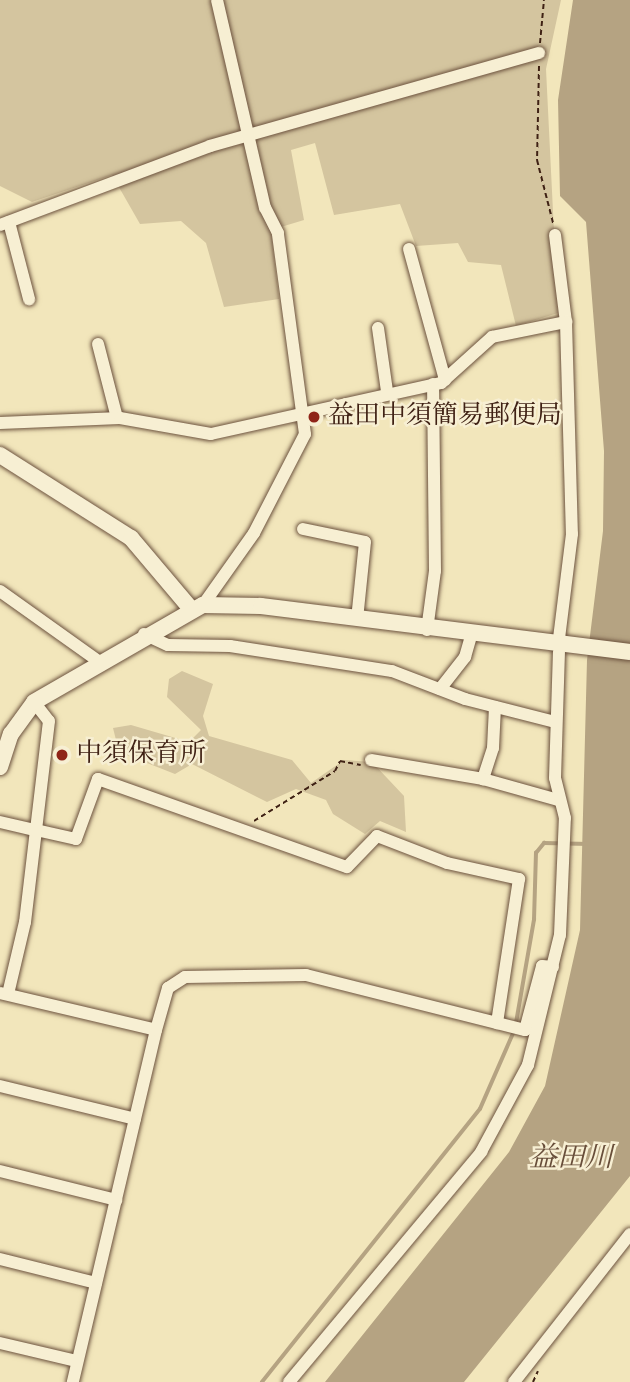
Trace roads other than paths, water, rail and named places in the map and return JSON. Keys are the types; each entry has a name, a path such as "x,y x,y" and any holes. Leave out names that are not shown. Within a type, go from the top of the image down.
{"street":[{"path":"0,767 11,734 34,702 144,634 197,607 254,533 301,448 305,434 298,412 278,233 265,208 217,0"},
{"path":"29,299 5,224 250,136 539,53"},
{"path":"289,1382 481,1152 512,1105 553,967 564,865 565,818 558,800 555,722 564,646 572,534 566,322 555,234"},
{"path":"409,249 439,382 435,571 427,630"},
{"path":"0,422 117,418 211,434 387,391 439,382 492,337 566,322"},
{"path":"378,328 387,391"},
{"path":"97,344 117,418"},
{"path":"0,455 131,538 197,607 357,619 471,636 630,652"},
{"path":"303,529 365,542 357,619"},
{"path":"0,592 98,661"},
{"path":"144,634 168,645 230,646 336,668 392,671 495,707 555,722"},
{"path":"440,689 465,657 471,636"},
{"path":"34,702 49,721 25,922 4,994 156,1030"},
{"path":"483,779 493,748 495,707"},
{"path":"371,760 483,779 558,800"},
{"path":"0,822 76,839 98,779 246,834 347,867 377,836 447,863 519,879 497,1023"},
{"path":"73,1382 168,988 185,977 306,975 525,1030 542,966 553,967"},
{"path":"0,1086 135,1119"},
{"path":"0,1171 116,1200"},
{"path":"514,1382 630,1234"},
{"path":"0,1259 96,1283"},
{"path":"0,1343 77,1361"}],"water":[{"name":"益田川","path":"573,0 630,0 630,1176 464,1382 325,1382 509,1152 545,1086 580,930 587,660 603,531 604,451 586,222 560,196 558,100"}],"waterway":[{"path":"516,1023 534,920 536,853 544,843 589,844"},
{"path":"262,1382 480,1109 514,1031"}],"place":[{"name":"益田中須簡易郵便局","path":"314,417"},
{"name":"中須保育所","path":"62,755"}]}
